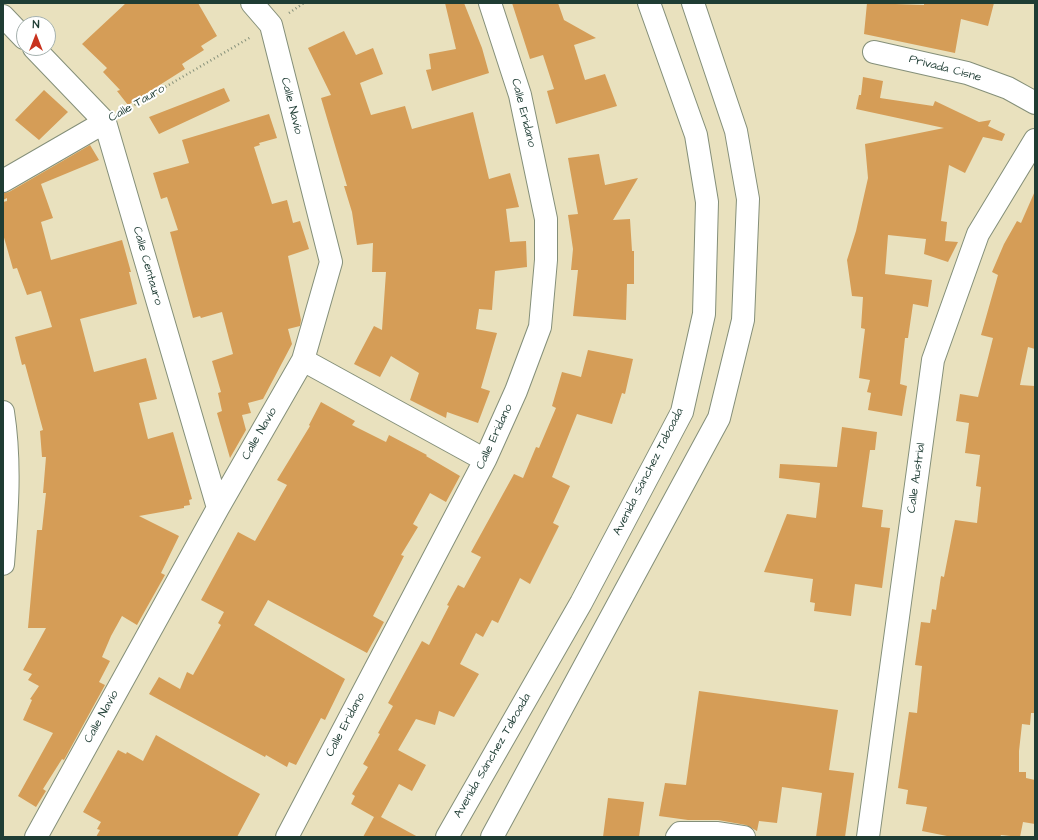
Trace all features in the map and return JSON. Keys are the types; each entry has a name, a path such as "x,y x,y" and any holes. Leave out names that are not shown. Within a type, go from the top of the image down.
{"street":[{"name":"Calle Navío","path":"36,837 218,508 303,360 330,262 271,25 252,3"},
{"name":"Calle Eridano","path":"287,837 485,460 516,391 540,327 546,260 546,219 520,95 490,3"},
{"name":"Avenida Sánchez Taboada","path":"448,837 581,603 682,412 704,314 707,202 696,135 649,3"},
{"path":"492,837 719,418 743,320 748,199 736,131 693,3"},
{"path":"3,16 16,30"},
{"name":"Privada Cisne","path":"874,52 967,73 1008,88 1035,103"},
{"name":"Calle Centauro","path":"42,56 105,122 218,508"},
{"name":"Calle Tauro","path":"3,181 105,122"},
{"name":"Calle Austrial","path":"868,837 933,360 978,234 1035,140"},
{"path":"303,360 485,460"},
{"path":"3,412 7,439 9,481 3,564"},
{"path":"677,837 680,833 718,833 744,837"}],"path":[{"name":"Calle Tauro","path":"105,122 271,25"}],"building":[{"path":"126,3 198,3 217,36 201,46 204,50 182,64 185,69 128,105 117,91 120,90 103,72 107,68 82,44"},
{"path":"445,3 464,3 482,48 489,73 432,91 426,70 431,69 429,54 456,49"},
{"path":"512,3 558,3 564,20 596,38 574,45 585,80 605,74 617,106 556,124 547,91 554,89 543,55 530,59"},
{"path":"867,3 924,5 924,3 994,3 988,26 961,19 955,53 864,34"},
{"path":"344,31 356,55 373,48 383,74 360,83 371,115 405,106 412,129 473,112 489,179 510,173 519,207 506,209 510,242 526,241 527,267 495,271 492,310 479,309 476,329 497,333 481,388 490,391 478,423 447,412 446,418 410,400 419,373 391,356 380,377 354,364 374,326 382,330 386,272 372,272 373,243 357,245 352,212 344,186 347,186 321,98 331,95 308,48"},
{"path":"863,77 883,81 880,98 933,106 935,101 979,122 991,120 988,126 1005,134 1002,141 983,137 965,173 949,165 941,221 947,222 945,241 958,242 948,262 924,254 926,239 888,235 885,274 932,280 928,307 913,304 908,338 905,338 900,384 907,386 902,416 868,410 871,393 867,392 870,380 859,378 865,329 861,328 863,297 852,296 847,260 856,231 868,178 865,144 944,128 856,109 859,95 861,95"},
{"path":"224,88 230,101 159,134 149,117"},
{"path":"44,90 68,112 39,140 15,120"},
{"path":"269,114 277,138 259,143 260,145 254,147 272,204 287,200 293,223 300,221 309,249 288,256 301,320 300,326 288,329 292,344 263,399 248,403 251,413 242,415 246,430 230,458 217,413 222,411 218,393 221,392 212,361 233,354 222,312 201,318 200,316 193,318 170,232 178,230 167,197 161,199 153,173 189,163 182,140"},
{"path":"90,145 99,160 41,184 53,218 41,222 51,260 122,240 131,272 129,272 137,304 80,319 94,372 146,358 157,399 139,403 148,439 173,432 192,499 189,500 190,505 184,506 184,508 139,516 179,536 161,573 165,575 137,625 122,616 111,636 102,657 110,661 99,682 105,685 64,760 62,759 43,789 46,791 36,807 18,796 53,733 23,720 32,700 30,699 39,686 28,680 32,674 23,670 46,628 28,628 37,530 42,530 46,493 43,493 46,457 42,457 40,431 43,430 25,364 22,365 15,337 52,327 41,291 27,295 17,268 13,269 3,234 3,202 7,201 7,198 3,200 3,193 9,192"},
{"path":"599,154 605,185 638,178 613,220 630,219 632,251 634,251 634,284 627,284 626,320 573,316 578,270 571,270 573,249 568,215 578,214 568,158"},
{"path":"1035,191 1035,349 1028,347 1020,385 1035,386 1035,713 1031,713 1030,725 1022,724 1019,751 1019,772 1026,772 1026,778 1035,780 1035,824 1023,822 1020,837 1001,835 1000,837 952,837 922,831 927,807 906,804 908,790 898,788 909,712 917,713 922,666 915,665 921,622 930,623 932,609 936,610 941,576 944,577 955,520 977,523 981,487 976,486 980,455 965,453 969,423 956,421 960,394 978,397 993,338 981,335 998,275 992,272 1004,244 1017,221 1021,223"},
{"path":"588,350 633,359 625,394 622,393 612,424 577,414 552,477 570,486 553,523 559,526 530,584 520,578 498,623 492,620 483,637 476,633 460,664 479,674 454,717 439,711 435,725 416,719 398,750 426,765 412,791 399,784 381,817 418,837 363,837 374,817 351,804 355,796 352,794 368,767 363,764 380,734 378,733 393,706 388,703 422,641 429,645 449,606 447,605 458,585 464,588 481,557 471,552 514,474 523,478 536,447 539,448 556,408 552,406 562,372 581,377"},
{"path":"321,402 355,421 352,425 386,442 389,435 427,455 426,456 460,476 446,502 430,493 413,524 418,527 401,555 404,556 373,616 384,622 367,653 268,600 254,625 345,679 325,720 321,718 296,765 289,762 287,767 266,755 265,757 149,694 159,677 180,689 187,672 193,675 221,625 218,623 224,612 201,600 238,532 255,541 287,485 277,480 310,426 309,425"},
{"path":"842,427 877,432 875,450 870,450 862,507 883,510 881,527 890,528 882,588 855,584 851,616 814,611 815,603 810,602 813,579 764,572 787,514 816,518 820,483 779,478 780,464 837,467"},
{"path":"699,691 838,710 829,770 854,773 845,837 816,837 822,793 782,787 777,823 759,821 757,831 746,825 718,820 688,820 659,816 665,783 686,785"},
{"path":"156,735 260,794 237,837 96,837 100,830 97,829 101,822 83,812 118,750 126,754 127,752 143,761"},
{"path":"608,798 644,802 639,837 603,837"}]}
